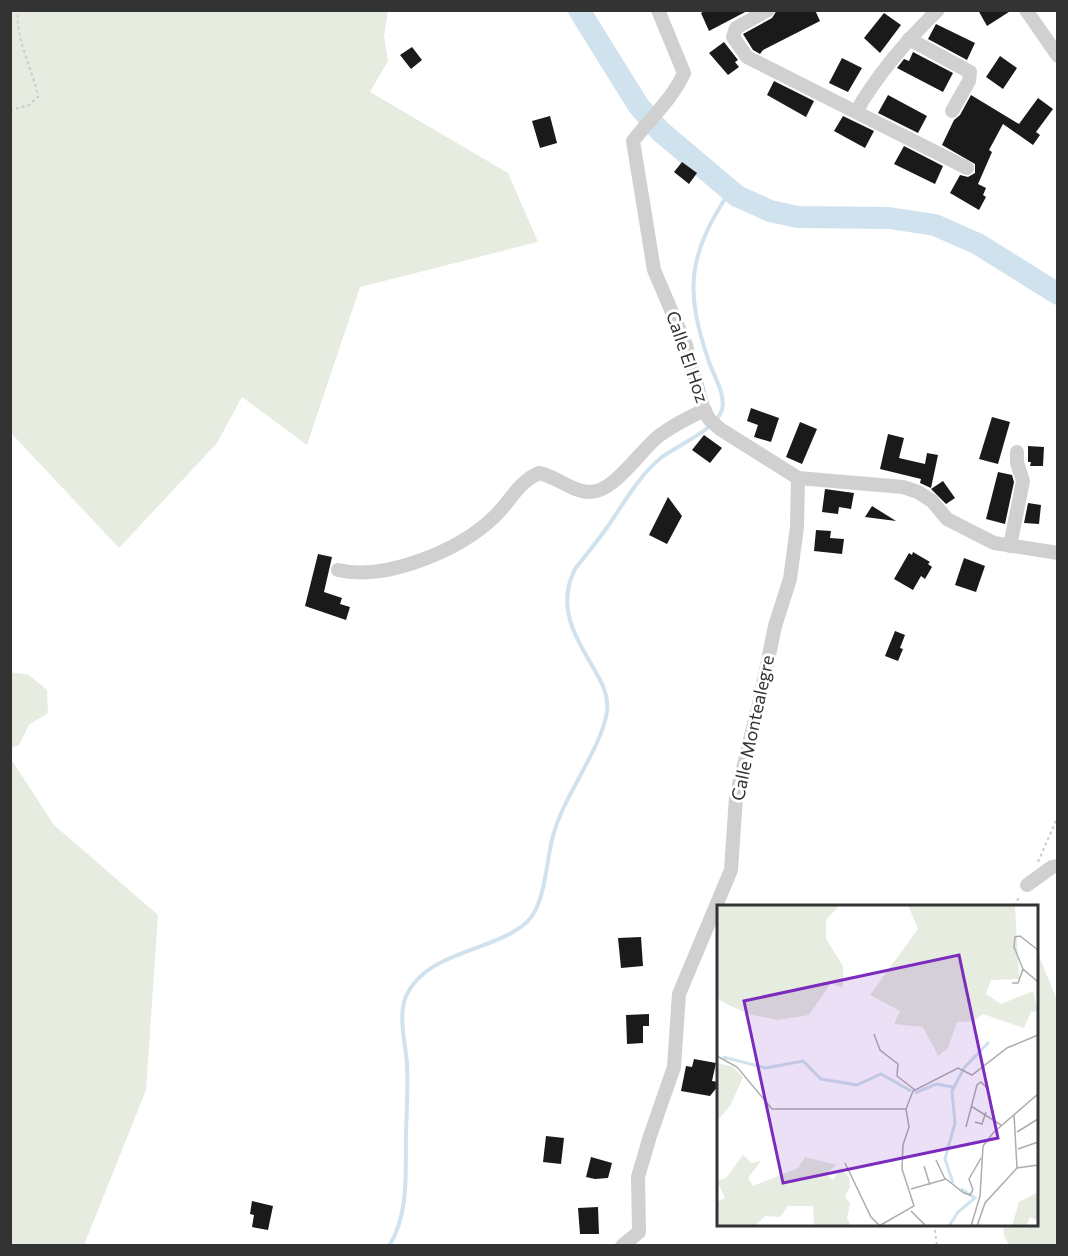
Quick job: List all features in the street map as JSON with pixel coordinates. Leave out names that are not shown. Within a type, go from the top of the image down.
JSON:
[{"type":"street","name":"Calle El Hoz","points":[[658,10],[684,73],[679,84],[633,141],[654,270],[686,345],[707,414],[720,429],[798,478],[903,487],[918,492],[932,501],[947,519],[994,543],[1058,553]]},
{"type":"street","points":[[768,10],[736,28],[733,37],[747,57],[967,168]]},
{"type":"street","points":[[856,112],[871,86],[909,39],[938,10]]},
{"type":"street","points":[[1026,10],[1058,56]]},
{"type":"street","points":[[909,39],[970,72],[969,81],[952,111]]},
{"type":"street","points":[[338,570],[363,574],[438,555],[494,518],[522,483],[539,473],[549,474],[563,484],[588,492],[602,491],[661,435],[707,414]]},
{"type":"street","points":[[1010,546],[1023,481],[1017,463],[1017,452]]},
{"type":"street","name":"Calle Montealegre","points":[[622,1245],[639,1232],[638,1177],[674,1067],[680,994],[731,870],[736,796],[759,704],[775,626],[790,579],[797,527],[798,478]]},
{"type":"street","points":[[1027,885],[1058,866]]},
{"type":"path","points":[[10,110],[29,105],[38,97],[35,80],[23,47],[17,19],[18,10]]},
{"type":"path","points":[[934,1226],[937,1245]]},
{"type":"shaded area","points":[[11,10],[388,11],[384,36],[388,61],[370,92],[508,173],[538,242],[360,287],[307,445],[242,397],[217,443],[119,548],[11,433]]},
{"type":"shaded area","points":[[10,672],[29,675],[47,690],[48,713],[29,725],[19,745],[11,748]]},
{"type":"shaded area","points":[[11,759],[54,825],[158,915],[146,1090],[84,1245],[11,1245]]},
{"type":"shaded area","points":[[1038,953],[1057,1000],[1057,1245],[1009,1245],[1004,1236],[1003,1226],[1038,1226]]},
{"type":"building","points":[[706,10],[749,10],[709,31],[701,13]]},
{"type":"building","points":[[777,10],[815,10],[820,21],[763,50],[760,54],[753,50],[743,34],[772,18]]},
{"type":"building","points":[[978,10],[1012,10],[987,26]]},
{"type":"building","points":[[884,13],[901,25],[880,53],[864,38]]},
{"type":"building","points":[[936,24],[975,43],[967,60],[928,39]]},
{"type":"building","points":[[724,42],[738,60],[735,62],[739,67],[728,75],[709,53]]},
{"type":"building","points":[[412,47],[422,60],[411,69],[400,55]]},
{"type":"building","points":[[913,52],[953,73],[943,92],[897,68],[904,59],[909,61]]},
{"type":"building","points":[[1000,56],[1017,68],[1003,89],[986,77]]},
{"type":"building","points":[[842,58],[862,68],[848,92],[829,83]]},
{"type":"building","points":[[774,81],[814,101],[806,117],[767,95]]},
{"type":"building","points":[[888,95],[927,116],[918,133],[878,113]]},
{"type":"building","points":[[971,95],[1019,124],[1038,98],[1053,109],[1036,132],[1040,135],[1033,145],[1003,124],[989,150],[992,152],[978,184],[986,188],[983,195],[986,197],[979,210],[950,193],[960,175],[968,177],[975,173],[975,164],[942,145],[954,120],[960,115]]},
{"type":"building","points":[[550,116],[557,143],[540,148],[532,121]]},
{"type":"building","points":[[843,116],[874,131],[865,148],[834,131]]},
{"type":"building","points":[[904,146],[943,166],[935,184],[894,164]]},
{"type":"building","points":[[682,162],[697,173],[689,184],[674,172]]},
{"type":"building","points":[[751,408],[779,418],[771,442],[754,437],[758,425],[747,421]]},
{"type":"building","points":[[992,417],[1010,422],[998,464],[979,459]]},
{"type":"building","points":[[800,422],[817,429],[802,464],[786,457]]},
{"type":"building","points":[[888,434],[904,438],[899,458],[925,464],[927,453],[938,455],[931,488],[920,483],[921,479],[880,469]]},
{"type":"building","points":[[704,435],[722,448],[710,463],[692,450]]},
{"type":"building","points":[[1028,446],[1044,447],[1043,466],[1030,466]]},
{"type":"building","points":[[998,472],[1012,475],[1014,482],[1005,524],[986,519]]},
{"type":"building","points":[[943,481],[955,498],[946,504],[931,489]]},
{"type":"building","points":[[825,489],[854,493],[851,509],[839,507],[838,514],[822,512]]},
{"type":"building","points":[[668,497],[682,516],[667,544],[649,535]]},
{"type":"building","points":[[1028,503],[1041,505],[1039,524],[1024,523]]},
{"type":"building","points":[[872,506],[896,521],[865,517]]},
{"type":"building","points":[[816,530],[831,531],[830,538],[844,539],[842,554],[814,551]]},
{"type":"building","points":[[913,552],[930,562],[928,564],[932,567],[925,579],[921,576],[913,590],[894,579],[909,553],[912,555]]},
{"type":"building","points":[[318,554],[332,557],[324,592],[342,598],[340,604],[350,607],[346,620],[305,606]]},
{"type":"building","points":[[964,558],[985,566],[976,592],[955,585]]},
{"type":"building","points":[[895,631],[905,635],[898,661],[885,656]]},
{"type":"building","points":[[641,937],[643,966],[621,968],[618,938]]},
{"type":"building","points":[[649,1014],[649,1026],[643,1026],[643,1043],[627,1044],[626,1015]]},
{"type":"building","points":[[694,1059],[716,1063],[712,1081],[717,1082],[717,1087],[710,1096],[681,1091],[686,1066],[692,1067]]},
{"type":"building","points":[[546,1136],[564,1138],[561,1164],[543,1162]]},
{"type":"building","points":[[591,1157],[612,1163],[608,1178],[586,1177]]},
{"type":"building","points":[[252,1201],[273,1206],[268,1230],[252,1227],[254,1215],[250,1214]]},
{"type":"building","points":[[598,1207],[599,1234],[580,1234],[578,1208]]},
{"type":"waterway","points":[[579,10],[638,105],[660,131],[737,196],[770,211],[798,217],[889,218],[935,225],[978,244],[1058,294]]},
{"type":"waterway","points":[[389,1246],[396,1233],[405,1190],[407,1063],[402,1012],[406,996],[416,981],[444,961],[513,932],[527,922],[538,904],[558,820],[590,758],[607,712],[607,700],[600,679],[580,645],[570,621],[567,596],[570,583],[575,569],[631,491],[653,465],[712,424],[722,410],[721,392],[709,362],[696,313],[694,273],[705,234],[730,191]]}]
